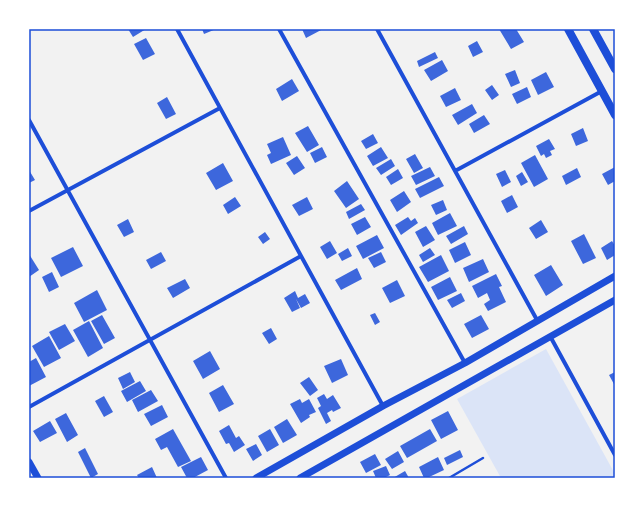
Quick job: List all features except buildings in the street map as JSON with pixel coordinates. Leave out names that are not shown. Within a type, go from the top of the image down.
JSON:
[{"type":"main road","points":[[568,29],[615,115]]},
{"type":"main road","points":[[593,29],[615,69]]},
{"type":"main road","points":[[256,478],[383,406],[465,363],[615,276]]},
{"type":"main road","points":[[300,478],[615,300]]},
{"type":"main road","points":[[29,462],[38,478]]},
{"type":"street","points":[[176,29],[383,406]]},
{"type":"street","points":[[279,29],[465,363]]},
{"type":"street","points":[[377,29],[537,320]]},
{"type":"street","points":[[456,171],[602,91]]},
{"type":"street","points":[[29,212],[220,108]]},
{"type":"street","points":[[29,120],[226,478]]},
{"type":"street","points":[[29,407],[301,256]]},
{"type":"street","points":[[550,336],[615,455]]},
{"type":"path","points":[[449,478],[483,458]]},
{"type":"shaded area","points":[[546,349],[615,474],[615,478],[501,478],[457,399]]}]
